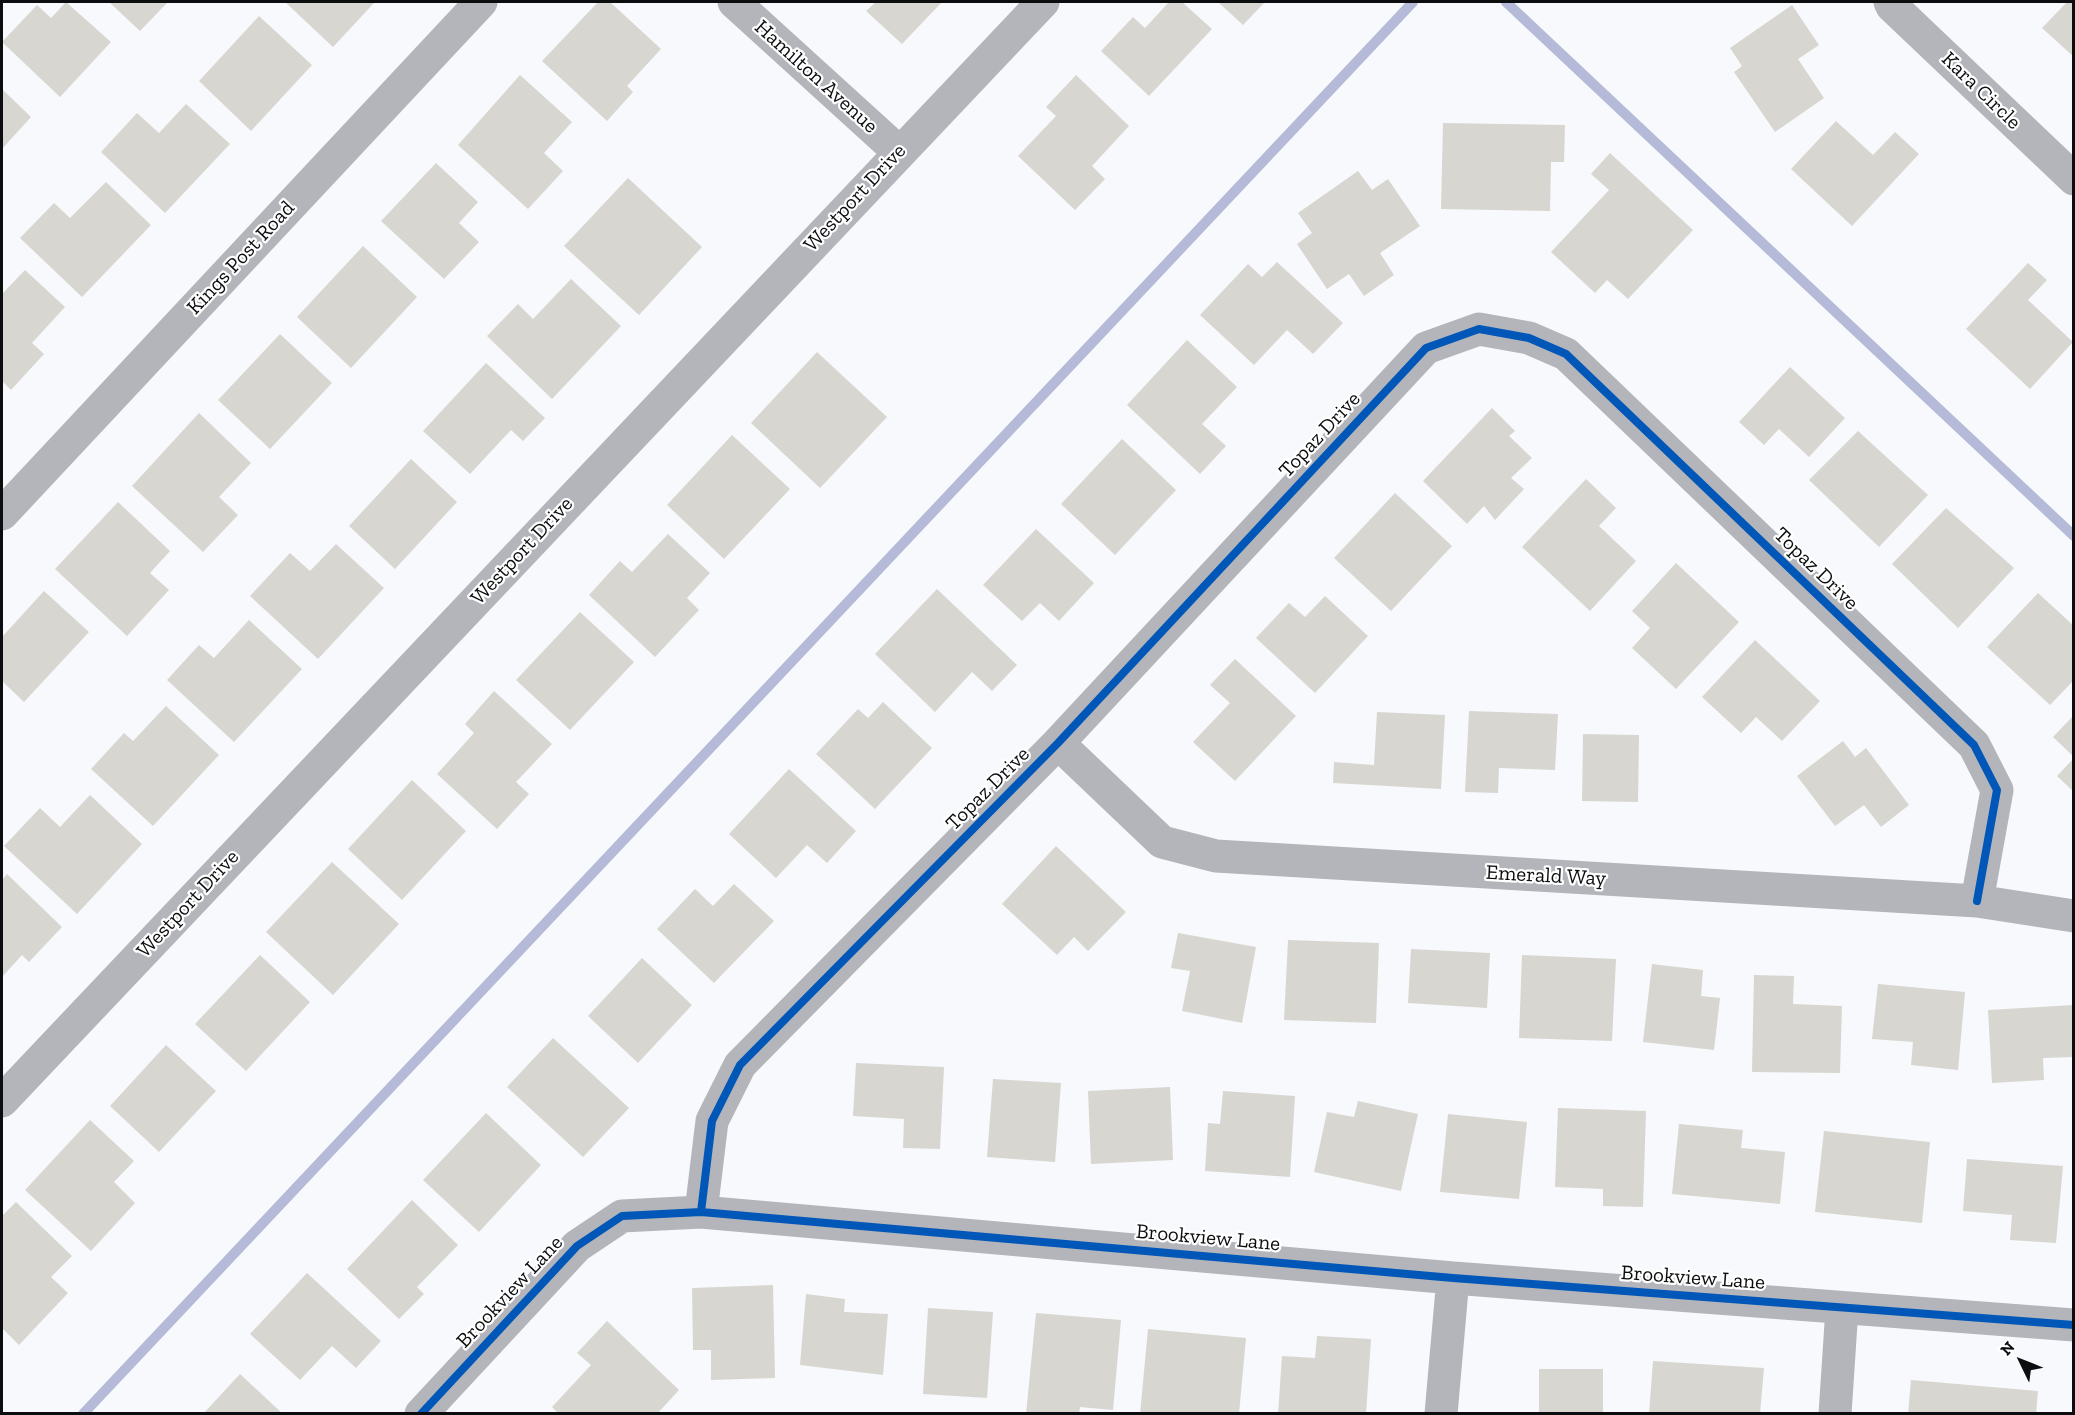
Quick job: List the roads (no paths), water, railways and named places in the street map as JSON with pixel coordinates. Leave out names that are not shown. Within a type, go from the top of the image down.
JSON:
[{"type":"street","name":"Kings Post Road","points":[[2,514],[481,2]]},
{"type":"street","name":"Hamilton Avenue","points":[[734,2],[898,152]]},
{"type":"street","name":"Westport Drive","points":[[2,1101],[898,152],[1043,2]]},
{"type":"street","name":"Kara Circle","points":[[1890,2],[2073,179]]},
{"type":"street","name":"Topaz Drive","points":[[701,1212],[712,1121],[740,1065],[1058,743],[1426,348],[1479,329],[1529,338],[1566,354],[1974,745],[1996,790],[1977,901]]},
{"type":"street","name":"Emerald Way","points":[[1058,743],[1162,842],[1216,856],[1977,901],[2073,916]]},
{"type":"street","name":"Brookview Lane","points":[[421,1413],[577,1246],[622,1216],[701,1212],[1453,1278],[2073,1325]]},
{"type":"street","points":[[1441,1413],[1453,1278]]},
{"type":"street","points":[[1835,1413],[1842,1308]]},
{"type":"waterway","points":[[83,1414],[1413,2]]},
{"type":"waterway","points":[[1506,2],[2074,536]]}]
